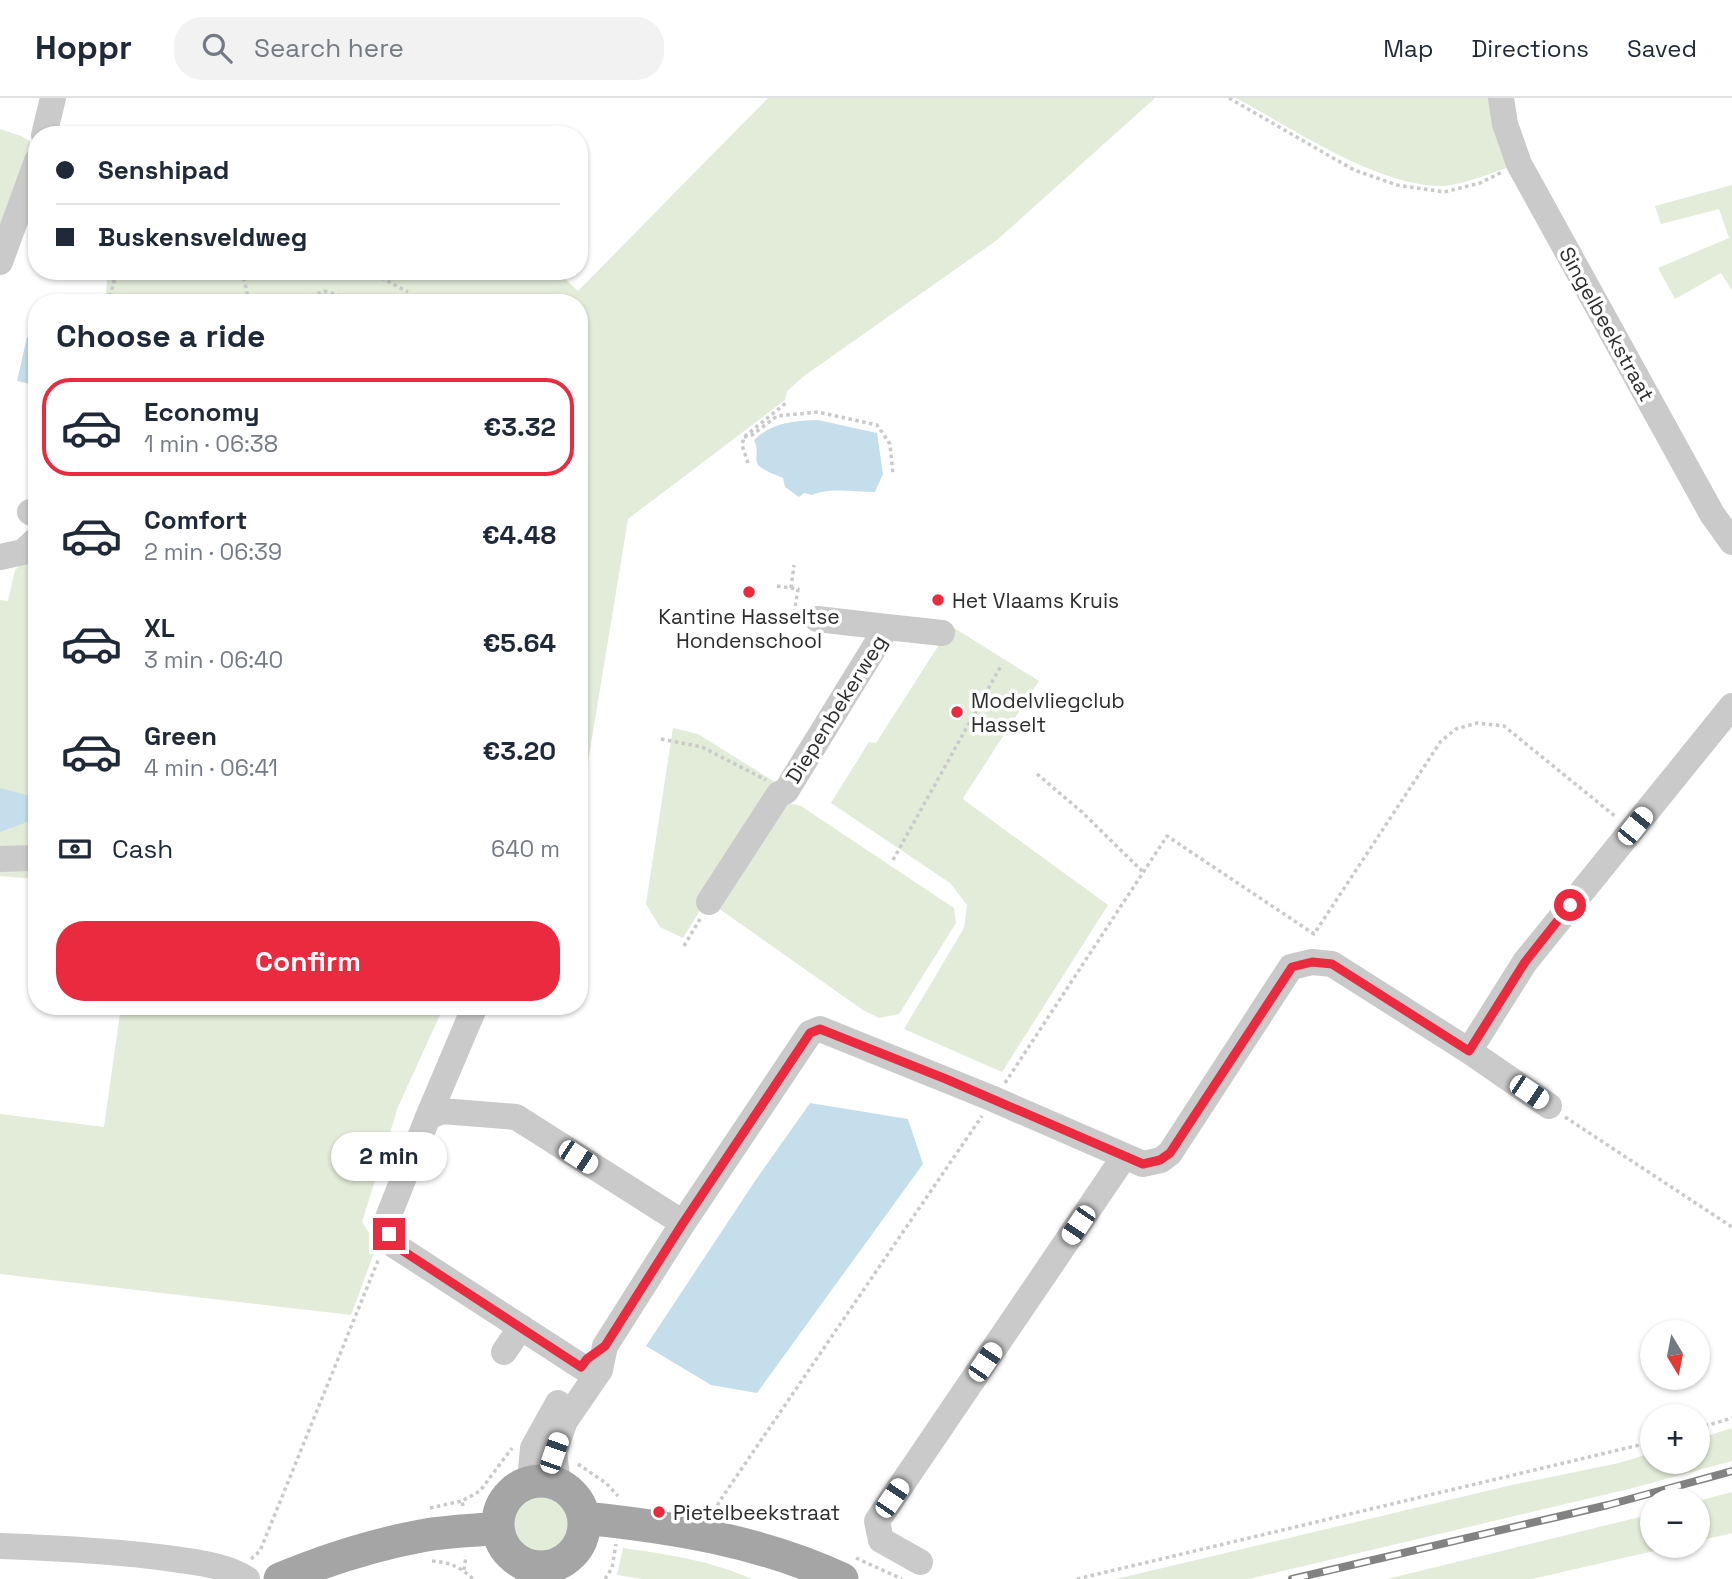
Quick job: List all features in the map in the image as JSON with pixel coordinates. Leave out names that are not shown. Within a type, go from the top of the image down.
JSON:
[{"type":"main road","points":[[544,1482],[572,1493],[578,1501],[583,1527],[570,1556],[540,1572],[514,1558],[502,1543],[498,1515],[512,1490],[544,1482]]},
{"type":"main road","points":[[583,1527],[616,1537],[684,1548],[749,1567],[779,1579]]},
{"type":"main road","points":[[583,1527],[665,1527],[733,1541],[842,1579]]},
{"type":"main road","points":[[280,1579],[324,1561],[385,1543],[423,1535],[498,1528]]},
{"type":"street","points":[[46,126],[53,98]]},
{"type":"street","name":"Singelbeekstraat","points":[[1501,98],[1505,124],[1519,164],[1712,514],[1732,542]]},
{"type":"street","points":[[0,261],[28,185]]},
{"type":"street","points":[[0,557],[23,552],[28,547]]},
{"type":"street","name":"Diepenbekerweg","points":[[805,620],[943,633]]},
{"type":"street","name":"Diepenbekerweg","points":[[709,902],[783,792],[887,627]]},
{"type":"street","points":[[1469,1051],[1525,962],[1732,706]]},
{"type":"street","points":[[0,859],[28,858]]},
{"type":"street","points":[[471,1015],[385,1226],[394,1245],[589,1372],[600,1370],[605,1346],[683,1223],[810,1033],[820,1029],[991,1098],[1143,1164],[1160,1160],[1170,1153],[1292,967],[1312,962],[1332,964],[1469,1051],[1549,1106]]},
{"type":"street","points":[[428,1117],[442,1111],[516,1117],[683,1223]]},
{"type":"street","points":[[920,1562],[881,1540],[877,1521],[1124,1157]]},
{"type":"street","points":[[504,1352],[521,1327]]},
{"type":"street","points":[[544,1482],[565,1421],[589,1372]]},
{"type":"street","points":[[0,1546],[85,1549],[152,1556],[210,1564],[242,1575]]},
{"type":"path","points":[[1229,98],[1354,170],[1396,185],[1444,192],[1480,183],[1519,164]]},
{"type":"path","points":[[386,280],[408,292]]},
{"type":"path","points":[[317,294],[324,291],[334,294]]},
{"type":"path","points":[[748,463],[742,444],[744,437],[787,402]]},
{"type":"path","points":[[744,437],[777,416],[818,412],[877,425],[890,444],[893,475]]},
{"type":"path","points":[[791,588],[794,565]]},
{"type":"path","points":[[710,625],[720,615],[731,614],[805,620],[798,589],[777,586]]},
{"type":"path","points":[[893,860],[1002,664]]},
{"type":"path","points":[[1306,942],[1314,934],[1441,741],[1456,729],[1477,723],[1504,726],[1633,828]]},
{"type":"path","points":[[661,739],[702,747],[783,792]]},
{"type":"path","points":[[1037,774],[1082,812],[1143,872]]},
{"type":"path","points":[[715,1512],[719,1502],[976,1128],[998,1081],[1006,1084],[1167,836],[1314,934]]},
{"type":"path","points":[[684,946],[709,902]]},
{"type":"path","points":[[1549,1106],[1732,1227]]},
{"type":"path","points":[[242,1575],[260,1551],[389,1234]]},
{"type":"path","points":[[1710,1425],[1732,1418]]},
{"type":"path","points":[[1077,1579],[1640,1445]]},
{"type":"path","points":[[464,1570],[466,1559]]},
{"type":"path","points":[[430,1561],[450,1563],[464,1570],[473,1579]]},
{"type":"green space","points":[[768,98],[1155,98],[997,240],[804,376],[787,391],[785,400],[628,519],[588,762],[588,294],[106,294],[107,280],[566,280],[578,291]]},
{"type":"green space","points":[[1236,98],[1493,98],[1513,166],[1446,186],[1411,182],[1359,165]]},
{"type":"green space","points":[[0,129],[28,140],[28,167],[0,245]]},
{"type":"green space","points":[[1732,185],[1732,290],[1721,273],[1675,299],[1658,268],[1729,238],[1719,209],[1661,224],[1655,206]]},
{"type":"green space","points":[[28,558],[28,878],[0,876],[0,600],[8,601],[15,570]]},
{"type":"green space","points":[[951,626],[1039,681],[964,800],[1108,905],[1002,1072],[904,1029],[964,928],[967,905],[950,883],[831,803],[869,742],[876,743]]},
{"type":"green space","points":[[673,728],[698,734],[778,784],[683,938],[660,927],[646,904]]},
{"type":"green space","points":[[786,802],[801,806],[954,908],[956,923],[899,1014],[879,1018],[863,1010],[718,908]]},
{"type":"green space","points":[[120,1015],[440,1015],[398,1107],[362,1222],[377,1245],[351,1315],[0,1274],[0,1114],[104,1127]]},
{"type":"green space","points":[[1732,1428],[1732,1461],[1710,1467],[1710,1435]]},
{"type":"green space","points":[[1640,1457],[1640,1474],[1684,1474],[1249,1579],[1116,1579],[1512,1485]]},
{"type":"green space","points":[[1732,1492],[1732,1533],[1710,1538],[1710,1498]]},
{"type":"green space","points":[[540,1496],[551,1498],[560,1504],[566,1513],[566,1535],[560,1544],[551,1550],[540,1552],[529,1550],[520,1544],[514,1535],[512,1524],[514,1513],[520,1504],[529,1498]]},
{"type":"green space","points":[[1640,1517],[1640,1554],[1532,1579],[1387,1579]]},
{"type":"green space","points":[[623,1548],[705,1563],[752,1579],[643,1579],[617,1575]]},
{"type":"water","points":[[27,337],[28,337],[28,384],[17,381]]},
{"type":"water","points":[[818,420],[877,433],[883,474],[875,492],[834,491],[812,495],[804,493],[799,497],[785,487],[783,478],[759,466],[754,440],[761,434],[784,424]]},
{"type":"water","points":[[0,788],[28,796],[28,822],[0,832]]},
{"type":"water","points":[[810,1103],[908,1119],[923,1164],[757,1393],[711,1385],[646,1346]]},
{"type":"railway","points":[[1292,1579],[1608,1505],[1732,1471]]},
{"type":"place","name":"Kantine Hasseltse Hondenschool","points":[[749,592]]},
{"type":"place","name":"Het Vlaams Kruis","points":[[938,600]]},
{"type":"place","name":"Modelvliegclub Hasselt","points":[[957,712]]},
{"type":"place","name":"Pietelbeekstraat","points":[[659,1512]]},
{"type":"route","points":[[389,1234],[394,1245],[581,1367],[605,1346],[683,1223],[810,1033],[820,1029],[878,1051],[1143,1164],[1160,1160],[1170,1153],[1292,967],[1312,962],[1332,964],[1469,1051],[1525,962],[1570,905]]}]
